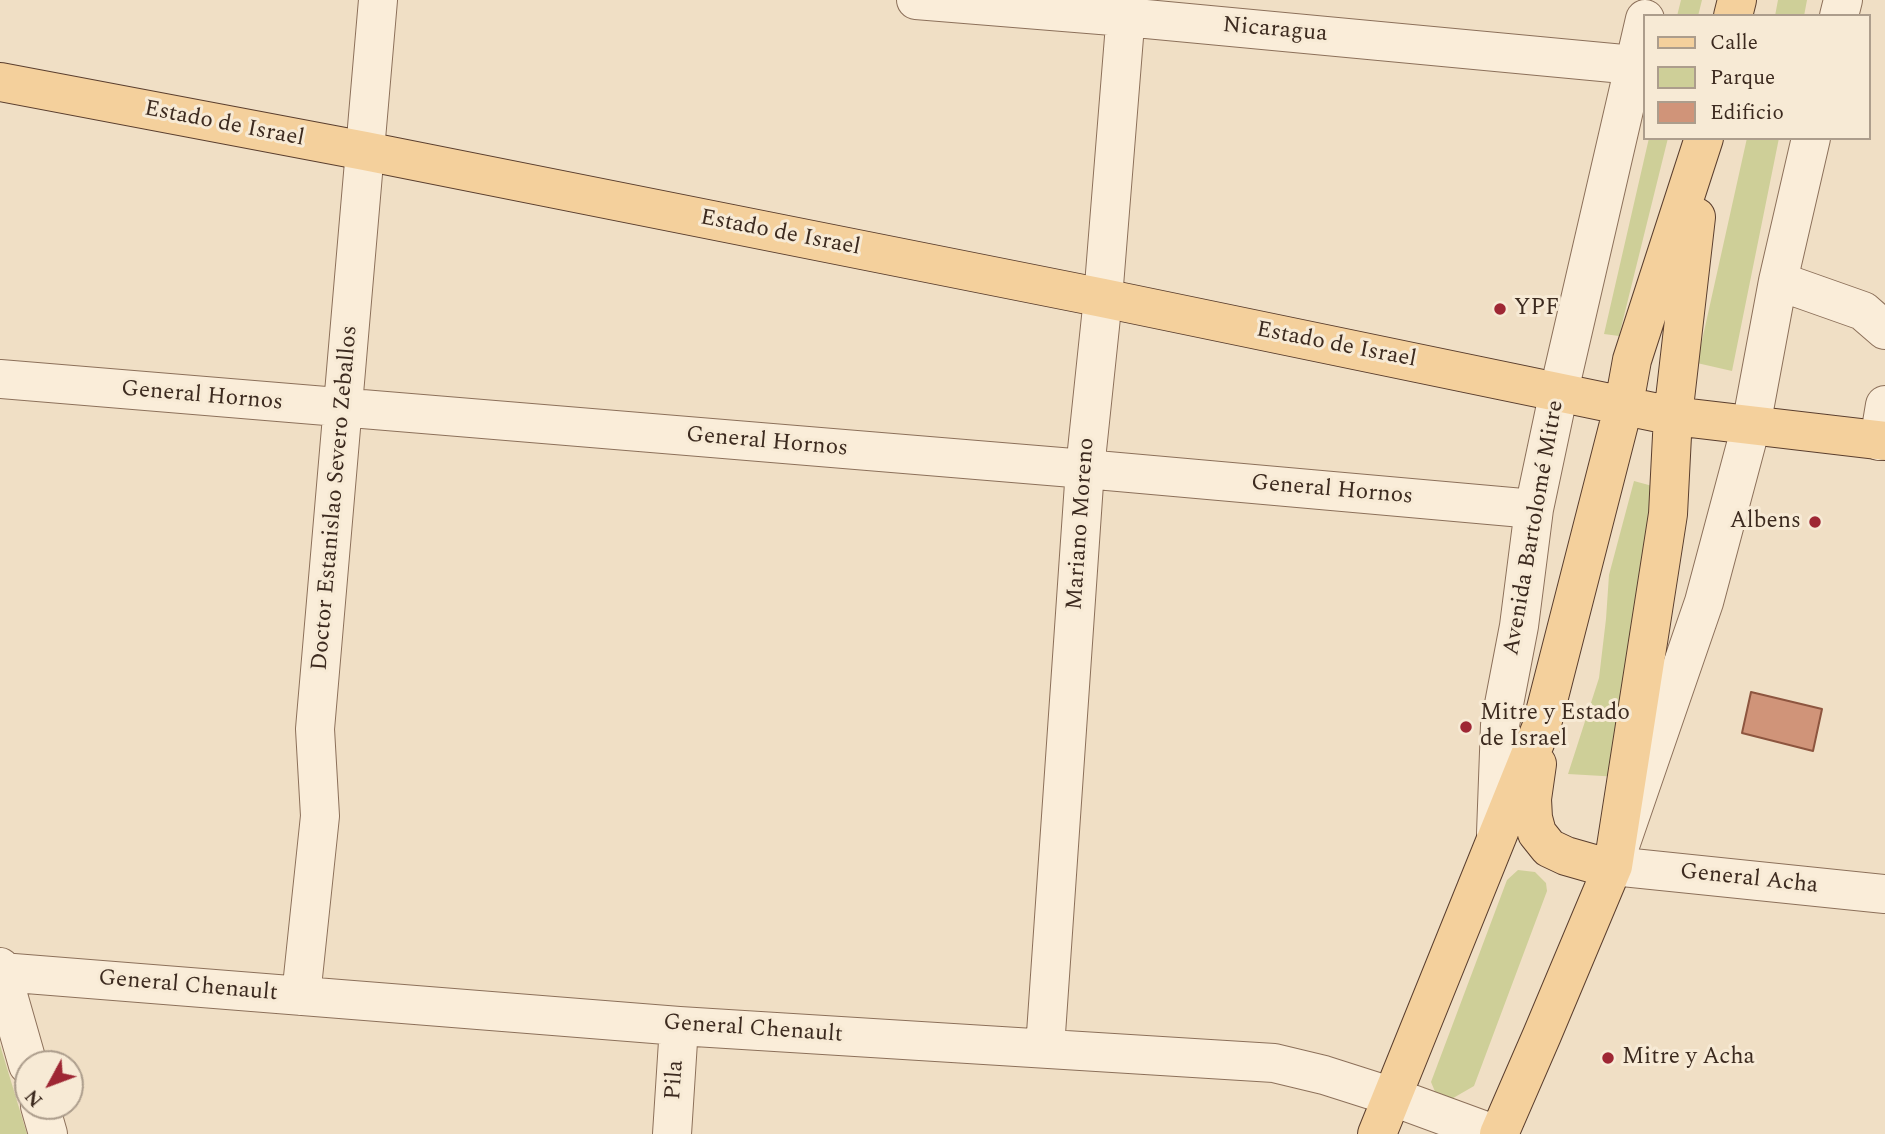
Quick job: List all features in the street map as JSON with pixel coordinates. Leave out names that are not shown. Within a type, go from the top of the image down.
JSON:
[{"type":"main road","name":"Estado de Israel","points":[[0,82],[365,151],[1104,298],[1672,415],[1751,426],[1883,429]]},
{"type":"main road","name":"Avenida Bartolomé Mitre","points":[[1377,1134],[1541,728],[1624,404],[1632,360],[1704,140]]},
{"type":"main road","name":"Avenida Bartolomé Mitre","points":[[1497,1134],[1613,866],[1668,514],[1672,415],[1705,140]]},
{"type":"main road","points":[[1541,728],[1532,799],[1537,833],[1549,848],[1566,856],[1613,866]]},
{"type":"street","name":"Doctor Estanislao Severo Zeballos","points":[[301,996],[320,816],[315,729],[378,0]]},
{"type":"street","name":"Nicaragua","points":[[916,0],[1126,9],[1634,65]]},
{"type":"street","name":"Mariano Moreno","points":[[1045,1048],[1085,469],[1104,298],[1126,9]]},
{"type":"street","name":"Avenida Bartolomé Mitre","points":[[1496,835],[1500,724],[1519,626],[1534,509],[1644,26]]},
{"type":"street","name":"Avenida Bartolomé Mitre","points":[[1613,866],[1704,602],[1751,426],[1777,281],[1811,140]]},
{"type":"street","points":[[1777,281],[1863,311],[1885,330]]},
{"type":"street","name":"General Hornos","points":[[0,379],[1534,509]]},
{"type":"street","name":"General Acha","points":[[1613,866],[1885,894]]},
{"type":"street","points":[[1,970],[24,1050]]},
{"type":"street","name":"General Chenault","points":[[1,970],[679,1026],[1274,1063],[1324,1075],[1497,1134]]},
{"type":"street","name":"Pila","points":[[672,1134],[679,1026]]},
{"type":"green space","points":[[1681,0],[1702,0],[1698,14],[1678,14]]},
{"type":"green space","points":[[1778,0],[1807,0],[1804,14],[1775,14]]},
{"type":"green space","points":[[1649,140],[1668,140],[1619,336],[1604,334]]},
{"type":"green space","points":[[1747,140],[1779,140],[1732,371],[1697,363]]},
{"type":"green space","points":[[1634,481],[1656,487],[1620,777],[1568,774],[1599,678],[1609,575]]},
{"type":"green space","points":[[1518,870],[1535,872],[1546,883],[1547,891],[1474,1086],[1448,1101],[1436,1094],[1431,1082],[1507,880]]},
{"type":"green space","points":[[0,1045],[14,1091],[14,1120],[23,1120],[27,1134],[0,1134]]},
{"type":"building","points":[[1751,692],[1822,709],[1813,751],[1742,733]]},
{"type":"place","name":"YPF","points":[[1500,309]]},
{"type":"place","name":"Albens","points":[[1815,522]]},
{"type":"place","name":"Mitre y Estado de Israel","points":[[1466,727]]},
{"type":"place","name":"Mitre y Acha","points":[[1608,1058]]}]
